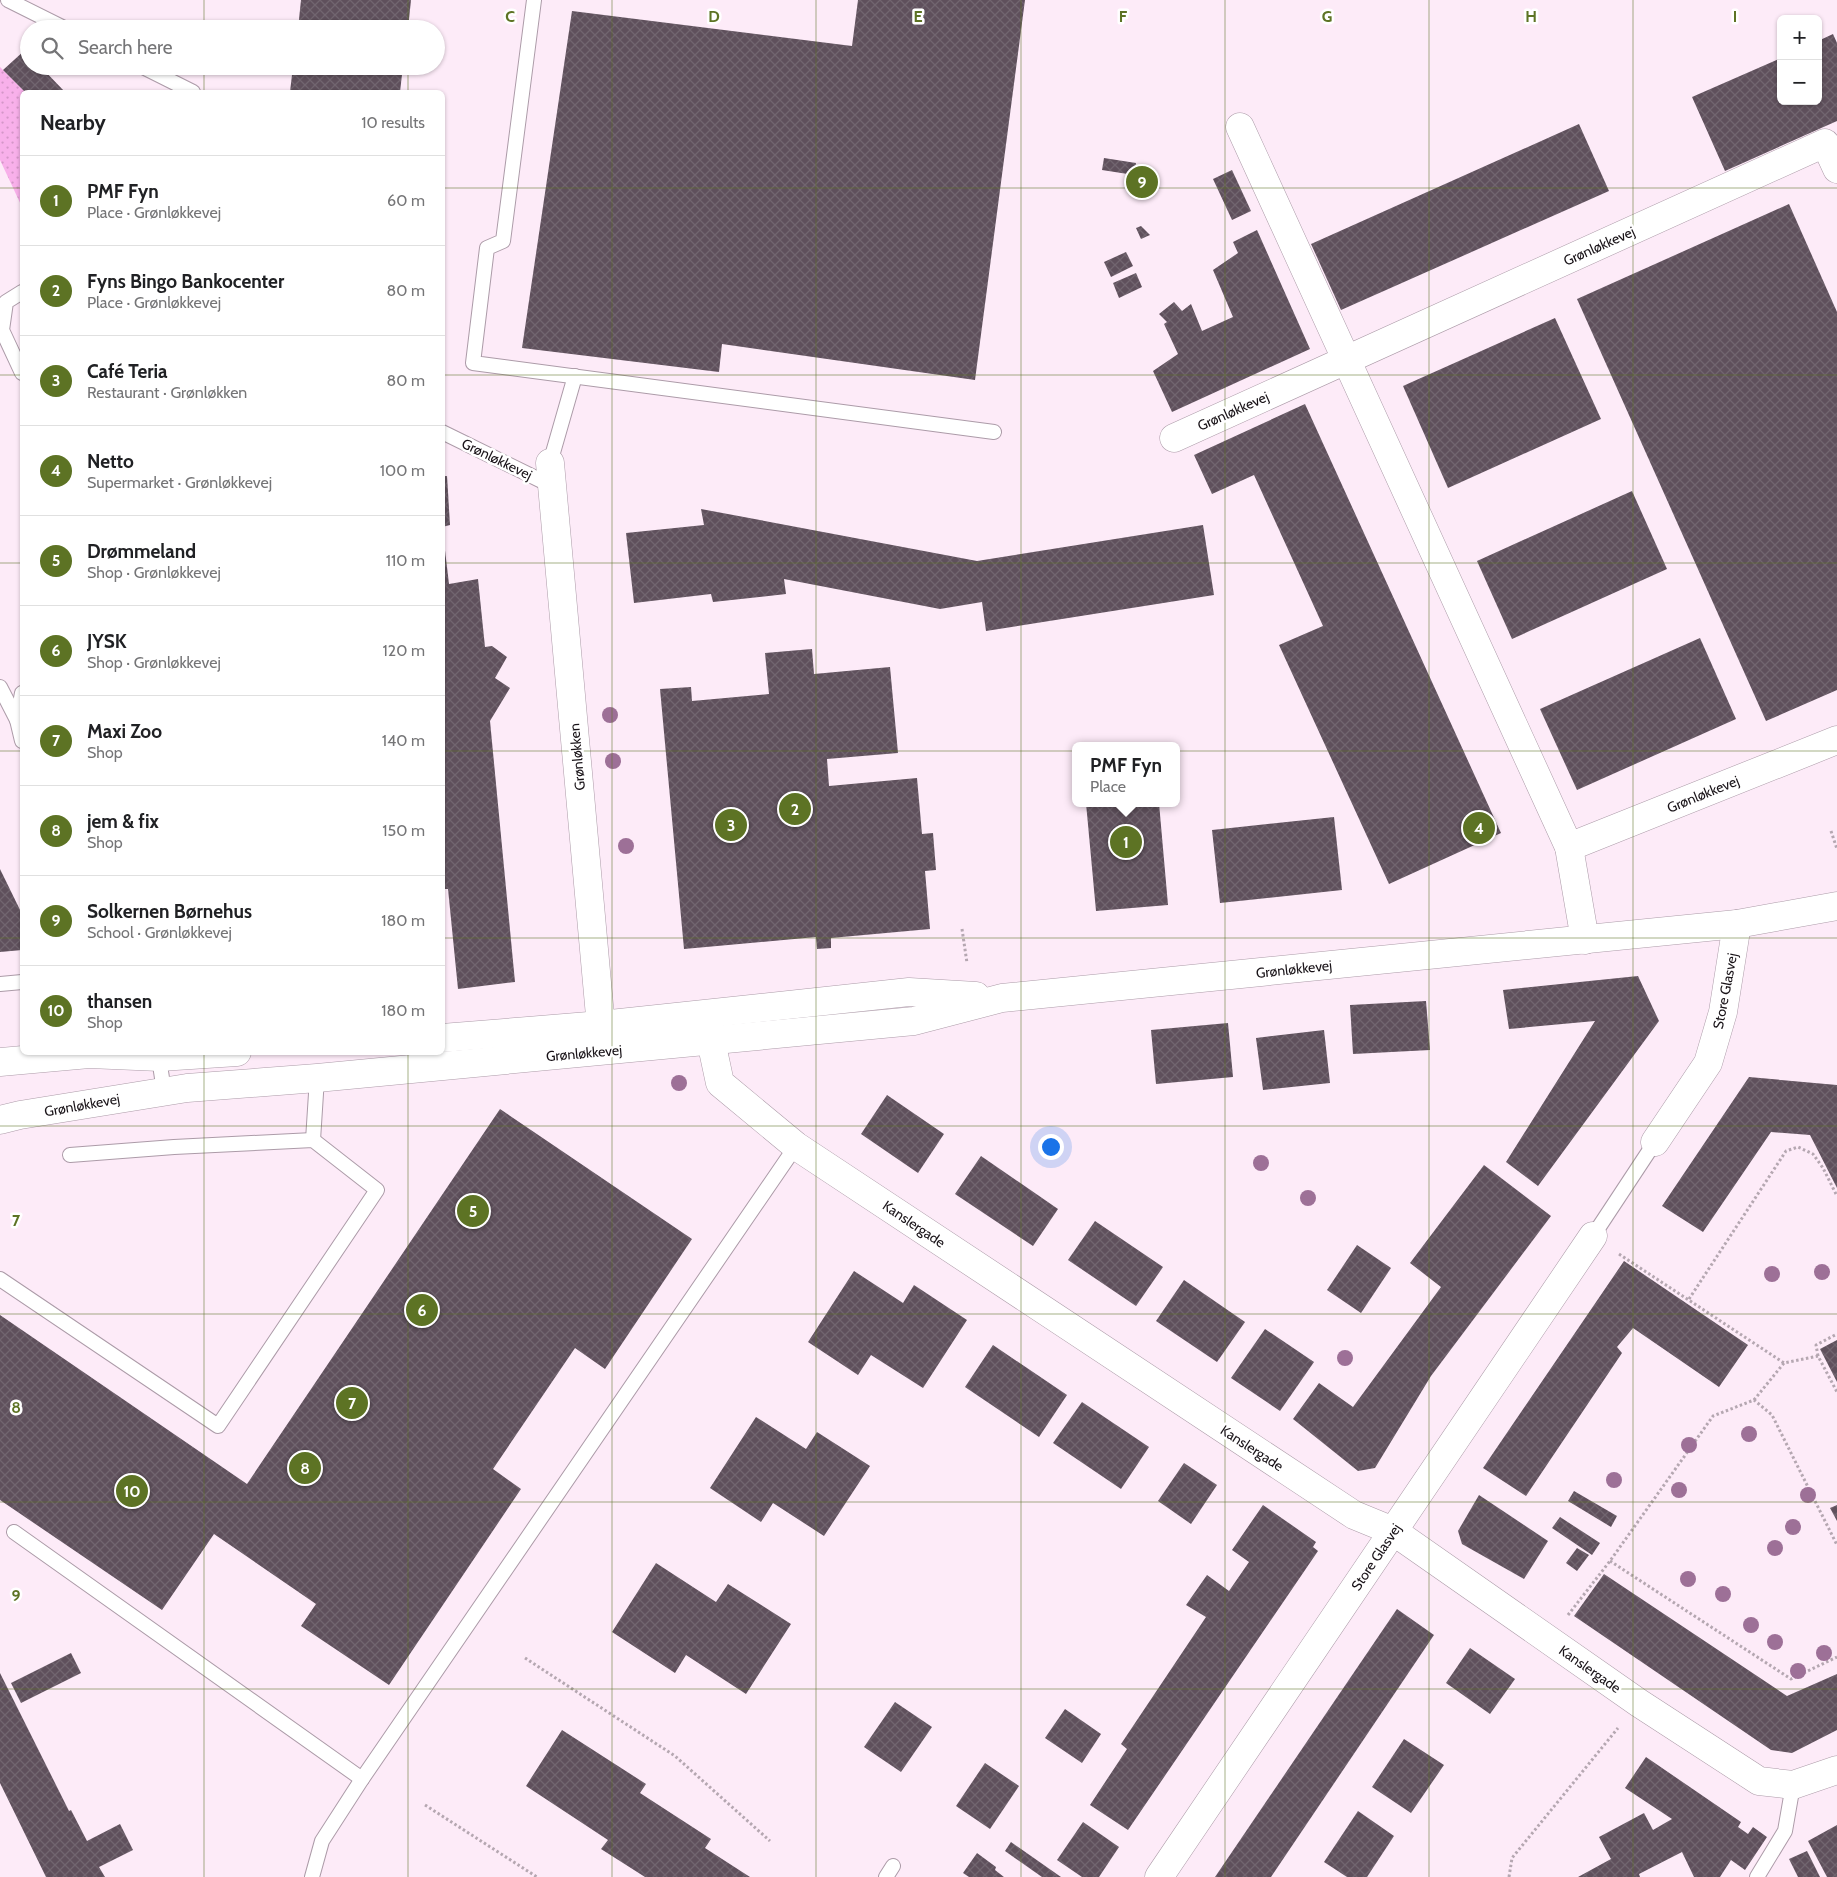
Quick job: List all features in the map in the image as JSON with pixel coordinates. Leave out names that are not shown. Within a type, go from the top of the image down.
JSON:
[{"type":"street","points":[[1240,127],[1569,847],[1585,940]]},
{"type":"street","name":"Grønløkkevej","points":[[1174,438],[1825,143],[1837,169]]},
{"type":"street","name":"Grønløkken","points":[[551,474],[602,1038]]},
{"type":"street","name":"Grønløkkevej","points":[[1569,847],[1837,740]]},
{"type":"street","points":[[1737,924],[1837,906]]},
{"type":"street","name":"Grønløkkevej","points":[[445,1038],[602,1038],[711,1041],[914,1021],[1002,998],[1737,924]]},
{"type":"street","name":"Store Glasvej","points":[[1655,1142],[1708,1063],[1723,1012],[1737,924]]},
{"type":"street","name":"Grønløkkevej","points":[[0,1120],[164,1091],[317,1078],[909,992],[1002,998]]},
{"type":"street","name":"Kanslergade","points":[[711,1041],[720,1083],[796,1146],[1354,1515],[1393,1531],[1639,1703],[1759,1781],[1793,1785],[1837,1770]]},
{"type":"street","points":[[0,1062],[78,1055]]},
{"type":"street","points":[[0,1080],[86,1055]]},
{"type":"street","name":"Store Glasvej","points":[[1159,1877],[1593,1236]]},
{"type":"lane","points":[[8,0],[48,20]]},
{"type":"lane","points":[[534,0],[503,241],[486,248],[473,363],[994,432]]},
{"type":"lane","points":[[159,75],[189,90]]},
{"type":"lane","points":[[20,293],[6,302],[1,328],[20,368]]},
{"type":"lane","points":[[551,474],[575,376]]},
{"type":"lane","name":"Grønløkkevej","points":[[445,433],[551,474]]},
{"type":"lane","points":[[0,688],[17,720],[20,733]]},
{"type":"lane","points":[[17,720],[20,704]]},
{"type":"lane","points":[[0,984],[20,982]]},
{"type":"lane","points":[[159,1055],[164,1091]]},
{"type":"lane","points":[[313,1140],[317,1078]]},
{"type":"lane","points":[[0,1279],[218,1426],[377,1190],[313,1140],[174,1147],[70,1155]]},
{"type":"lane","points":[[1593,1236],[1655,1142]]},
{"type":"lane","points":[[312,1877],[322,1841],[362,1779],[796,1146]]},
{"type":"lane","points":[[14,1532],[362,1779]]},
{"type":"lane","points":[[1757,1877],[1785,1831],[1793,1785]]},
{"type":"path","points":[[1831,831],[1837,849]]},
{"type":"path","points":[[1688,1299],[1786,1151],[1798,1148],[1813,1154],[1823,1168],[1837,1196]]},
{"type":"path","points":[[1593,1236],[1784,1363]]},
{"type":"path","points":[[1837,1334],[1816,1345],[1818,1356],[1837,1392]]},
{"type":"path","points":[[1575,1622],[1567,1616],[1610,1561],[1714,1416],[1754,1400],[1784,1363],[1818,1356]]},
{"type":"path","points":[[1754,1400],[1772,1415],[1837,1545]]},
{"type":"path","points":[[1610,1561],[1791,1679],[1837,1658]]},
{"type":"path","points":[[525,1658],[675,1756],[770,1841]]},
{"type":"path","points":[[1509,1877],[1512,1858],[1639,1703]]},
{"type":"path","points":[[425,1805],[537,1877]]},
{"type":"shaded area","points":[[0,67],[23,90],[20,90],[20,203],[0,160]]},
{"type":"building","points":[[301,0],[411,0],[409,20],[299,20]]},
{"type":"building","points":[[858,0],[1025,0],[975,380],[722,344],[719,372],[522,348],[572,11],[852,46]]},
{"type":"building","points":[[1833,34],[1837,43],[1837,121],[1725,171],[1692,97],[1777,60],[1777,105],[1822,105],[1822,39]]},
{"type":"building","points":[[20,55],[20,75],[49,75],[63,90],[23,90],[3,70]]},
{"type":"building","points":[[292,75],[402,75],[400,90],[290,90]]},
{"type":"building","points":[[1579,124],[1609,191],[1341,310],[1311,244]]},
{"type":"building","points":[[1104,158],[1136,163],[1134,175],[1102,170]]},
{"type":"building","points":[[1232,170],[1251,211],[1232,220],[1213,179]]},
{"type":"building","points":[[1789,204],[1837,312],[1837,690],[1766,721],[1577,299]]},
{"type":"building","points":[[1141,226],[1150,235],[1141,239],[1136,228]]},
{"type":"building","points":[[1257,230],[1310,349],[1172,412],[1153,371],[1178,354],[1164,324],[1167,322],[1159,314],[1174,302],[1182,311],[1191,304],[1202,331],[1233,317],[1213,270],[1238,253],[1233,242]]},
{"type":"building","points":[[1126,252],[1133,266],[1111,277],[1104,262]]},
{"type":"building","points":[[1136,273],[1142,287],[1119,298],[1113,283]]},
{"type":"building","points":[[1555,318],[1601,419],[1448,488],[1403,386]]},
{"type":"building","points":[[1305,404],[1501,833],[1389,884],[1279,645],[1323,626],[1254,475],[1212,494],[1194,455]]},
{"type":"building","points":[[445,476],[447,476],[450,525],[445,526]]},
{"type":"building","points":[[1632,491],[1667,569],[1512,639],[1477,561]]},
{"type":"building","points":[[701,509],[977,561],[1203,525],[1214,595],[986,631],[982,602],[940,609],[784,579],[786,594],[713,602],[711,594],[634,603],[626,533],[704,525]]},
{"type":"building","points":[[445,550],[449,584],[478,579],[485,647],[492,646],[507,657],[495,678],[510,688],[490,721],[515,982],[458,989],[448,889],[445,889]]},
{"type":"building","points":[[1700,638],[1736,719],[1577,790],[1540,709]]},
{"type":"building","points":[[812,649],[814,674],[890,667],[898,753],[827,759],[829,786],[917,778],[922,834],[933,833],[936,870],[925,871],[930,929],[831,938],[831,948],[817,949],[816,937],[684,949],[660,689],[691,687],[692,701],[769,694],[765,653]]},
{"type":"building","points":[[1086,807],[1159,807],[1168,905],[1096,911]]},
{"type":"building","points":[[1334,817],[1342,890],[1220,903],[1212,830]]},
{"type":"building","points":[[0,869],[20,910],[20,950],[0,952]]},
{"type":"building","points":[[1638,976],[1659,1021],[1538,1186],[1506,1162],[1595,1021],[1509,1029],[1503,990]]},
{"type":"building","points":[[1426,1001],[1430,1050],[1353,1054],[1350,1005]]},
{"type":"building","points":[[1228,1023],[1233,1077],[1156,1084],[1151,1030]]},
{"type":"building","points":[[1324,1030],[1330,1083],[1263,1090],[1256,1038]]},
{"type":"building","points":[[1749,1077],[1837,1085],[1837,1188],[1810,1135],[1771,1132],[1703,1232],[1662,1206]]},
{"type":"building","points":[[887,1095],[944,1134],[918,1173],[861,1134]]},
{"type":"building","points":[[500,1109],[692,1239],[605,1369],[575,1348],[493,1469],[521,1489],[389,1685],[301,1626],[316,1604],[214,1534],[162,1610],[0,1500],[0,1315],[247,1484]]},
{"type":"building","points":[[981,1156],[1058,1209],[1033,1246],[955,1194]]},
{"type":"building","points":[[1484,1165],[1551,1216],[1431,1376],[1375,1468],[1358,1471],[1293,1419],[1319,1383],[1353,1407],[1441,1287],[1410,1263]]},
{"type":"building","points":[[1095,1221],[1163,1267],[1136,1306],[1068,1260]]},
{"type":"building","points":[[1357,1245],[1391,1268],[1361,1313],[1327,1290]]},
{"type":"building","points":[[1624,1261],[1748,1345],[1719,1387],[1633,1328],[1617,1347],[1622,1353],[1526,1496],[1483,1468]]},
{"type":"building","points":[[854,1271],[903,1303],[914,1285],[967,1320],[923,1388],[871,1355],[858,1375],[808,1342]]},
{"type":"building","points":[[1184,1280],[1245,1322],[1217,1362],[1156,1321]]},
{"type":"building","points":[[1265,1329],[1314,1362],[1280,1411],[1231,1378]]},
{"type":"building","points":[[1837,1340],[1837,1382],[1820,1349]]},
{"type":"building","points":[[993,1345],[1067,1395],[1039,1437],[965,1387]]},
{"type":"building","points":[[1082,1402],[1149,1447],[1121,1489],[1053,1443]]},
{"type":"building","points":[[756,1417],[806,1449],[817,1432],[870,1466],[824,1536],[773,1503],[761,1522],[710,1488]]},
{"type":"building","points":[[1184,1463],[1217,1485],[1191,1524],[1158,1501]]},
{"type":"building","points":[[1574,1491],[1617,1516],[1611,1527],[1568,1501]]},
{"type":"building","points":[[1479,1495],[1548,1541],[1524,1579],[1462,1544],[1458,1531]]},
{"type":"building","points":[[1263,1505],[1316,1542],[1313,1547],[1318,1551],[1128,1830],[1090,1805],[1127,1749],[1121,1744],[1206,1617],[1186,1605],[1207,1575],[1229,1591],[1249,1562],[1232,1550]]},
{"type":"building","points":[[1837,1505],[1837,1521],[1830,1508]]},
{"type":"building","points":[[1560,1517],[1600,1543],[1592,1555],[1552,1528]]},
{"type":"building","points":[[1577,1548],[1589,1555],[1577,1571],[1566,1563]]},
{"type":"building","points":[[656,1563],[716,1602],[728,1584],[791,1624],[746,1694],[686,1655],[675,1673],[612,1632]]},
{"type":"building","points":[[1604,1574],[1787,1696],[1837,1674],[1837,1730],[1792,1753],[1771,1750],[1574,1616]]},
{"type":"building","points":[[1397,1609],[1434,1635],[1271,1877],[1215,1877]]},
{"type":"building","points":[[1470,1648],[1515,1679],[1490,1714],[1446,1683]]},
{"type":"building","points":[[71,1653],[81,1673],[21,1703],[11,1683]]},
{"type":"building","points":[[0,1673],[69,1811],[71,1810],[87,1841],[120,1824],[133,1850],[99,1867],[105,1877],[46,1877],[0,1783]]},
{"type":"building","points":[[895,1702],[932,1727],[901,1772],[864,1747]]},
{"type":"building","points":[[1065,1709],[1101,1734],[1082,1763],[1045,1738]]},
{"type":"building","points":[[562,1730],[646,1784],[640,1793],[711,1839],[705,1848],[750,1877],[645,1877],[601,1849],[608,1840],[526,1786]]},
{"type":"building","points":[[1404,1739],[1444,1765],[1411,1813],[1372,1787]]},
{"type":"building","points":[[1646,1757],[1741,1822],[1738,1827],[1748,1834],[1753,1827],[1767,1837],[1745,1870],[1731,1860],[1720,1877],[1694,1877],[1682,1852],[1639,1874],[1640,1877],[1578,1877],[1611,1859],[1599,1837],[1644,1813],[1653,1830],[1672,1819],[1625,1788]]},
{"type":"building","points":[[985,1763],[1019,1786],[990,1829],[956,1806]]},
{"type":"building","points":[[1358,1811],[1394,1836],[1367,1877],[1347,1877],[1324,1862]]},
{"type":"building","points":[[1083,1822],[1119,1847],[1099,1877],[1082,1877],[1057,1860]]},
{"type":"building","points":[[1837,1825],[1837,1877],[1827,1877],[1808,1841]]},
{"type":"building","points":[[1011,1842],[1061,1877],[1042,1877],[1005,1851]]},
{"type":"building","points":[[1807,1851],[1820,1877],[1798,1877],[1789,1859]]},
{"type":"building","points":[[977,1853],[996,1867],[995,1870],[1004,1877],[969,1877],[963,1873]]},
{"type":"place","name":"Solkernen Børnehus","points":[[1142,182]]},
{"type":"place","name":"Fyns Bingo Bankocenter","points":[[795,809]]},
{"type":"place","name":"Café Teria","points":[[731,825]]},
{"type":"place","name":"Netto","points":[[1479,828]]},
{"type":"place","name":"PMF Fyn","points":[[1126,842]]},
{"type":"place","name":"Drømmeland","points":[[473,1211]]},
{"type":"place","name":"JYSK","points":[[422,1310]]},
{"type":"place","name":"Maxi Zoo","points":[[352,1403]]},
{"type":"place","name":"jem & fix","points":[[305,1468]]},
{"type":"place","name":"thansen","points":[[132,1491]]}]
